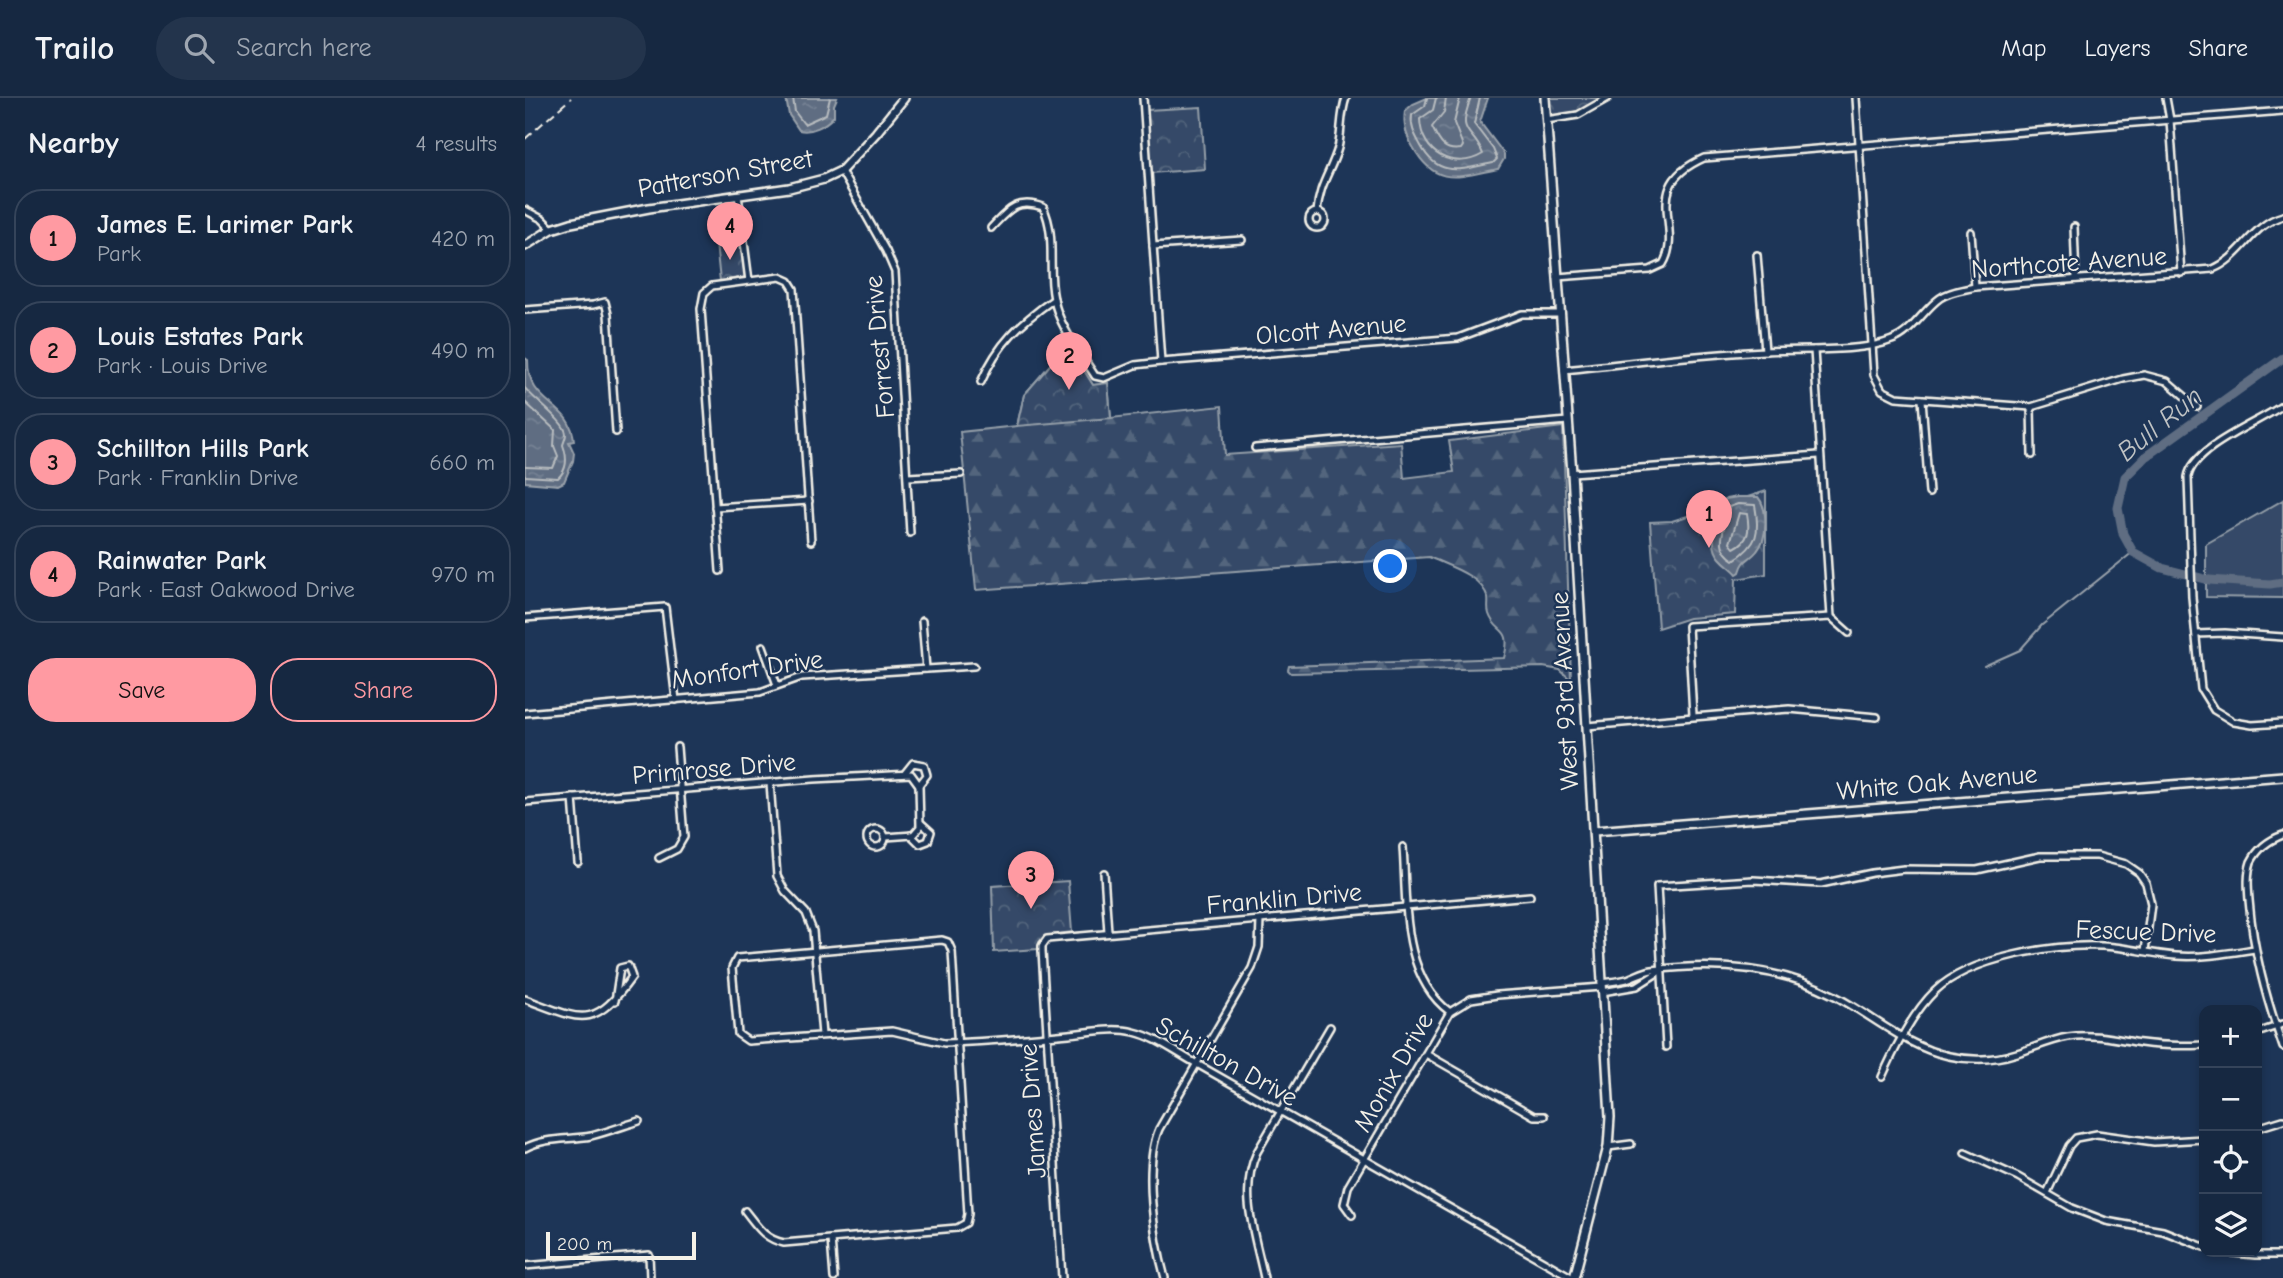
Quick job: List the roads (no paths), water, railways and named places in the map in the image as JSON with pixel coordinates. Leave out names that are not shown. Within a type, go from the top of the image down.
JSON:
[{"type":"street","name":"Patterson Street","points":[[525,246],[552,229],[635,210],[806,185],[841,171],[904,98]]},
{"type":"street","points":[[1143,98],[1161,362]]},
{"type":"street","points":[[1317,212],[1322,183],[1339,144],[1341,116],[1346,98]]},
{"type":"street","name":"West 93rd Avenue","points":[[1545,98],[1572,473],[1610,1116],[1608,1147],[1573,1278]]},
{"type":"street","points":[[1546,120],[1578,115],[1608,98]]},
{"type":"street","points":[[1856,98],[1875,380],[1882,390],[1892,396],[2031,407],[2123,379],[2144,376],[2157,377],[2171,384],[2197,407]]},
{"type":"street","points":[[2166,98],[2170,120],[2181,273]]},
{"type":"street","points":[[1557,277],[1650,270],[1664,264],[1669,248],[1667,211],[1670,188],[1684,169],[1704,158],[2283,111]]},
{"type":"street","name":"Forrest Drive","points":[[841,171],[895,272],[910,533]]},
{"type":"street","points":[[738,195],[749,281]]},
{"type":"street","points":[[981,382],[1002,343],[1028,317],[1054,299],[1050,221],[1043,207],[1030,202],[1019,203],[991,228]]},
{"type":"street","points":[[525,210],[542,219],[552,229]]},
{"type":"street","name":"Northcote Avenue","points":[[1564,370],[1765,351],[1873,345],[1894,340],[1941,297],[1954,291],[1975,287],[2203,271],[2222,265],[2233,257],[2261,225],[2283,216]]},
{"type":"street","points":[[2074,228],[2076,279]]},
{"type":"street","points":[[1971,232],[1975,287]]},
{"type":"street","points":[[1153,246],[1242,240]]},
{"type":"street","points":[[1758,255],[1765,351]]},
{"type":"street","points":[[720,571],[701,299],[712,286],[784,278],[792,285],[795,295],[811,541]]},
{"type":"street","name":"Olcott Avenue","points":[[1054,299],[1066,331],[1095,376],[1104,378],[1135,365],[1161,362],[1458,338],[1522,314],[1559,314]]},
{"type":"street","points":[[525,310],[605,302],[615,432]]},
{"type":"street","points":[[1814,350],[1831,617],[1849,633]]},
{"type":"street","points":[[1922,399],[1929,493]]},
{"type":"street","points":[[2283,405],[2211,448],[2190,468],[2188,477],[2199,684],[2214,710],[2229,720],[2243,725],[2283,723]]},
{"type":"street","points":[[2031,407],[2032,455]]},
{"type":"street","points":[[1255,448],[1568,421]]},
{"type":"street","points":[[1572,473],[1819,455]]},
{"type":"street","points":[[908,477],[961,474]]},
{"type":"street","points":[[715,507],[809,500]]},
{"type":"street","points":[[525,618],[665,607],[676,700]]},
{"type":"street","points":[[1693,715],[1688,626],[1831,617]]},
{"type":"street","points":[[922,621],[926,668]]},
{"type":"street","points":[[2196,634],[2283,637]]},
{"type":"street","points":[[762,646],[777,685]]},
{"type":"street","name":"Monfort Drive","points":[[525,713],[759,692],[802,677],[974,666]]},
{"type":"street","points":[[1587,726],[1789,709],[1877,717]]},
{"type":"street","points":[[659,858],[677,849],[683,842],[677,747]]},
{"type":"street","name":"Primrose Drive","points":[[525,802],[905,773],[913,764],[919,762],[924,765],[927,775],[919,785],[921,823],[930,829],[930,839],[920,844],[911,835],[885,837]]},
{"type":"street","points":[[905,773],[915,777],[919,785]]},
{"type":"street","name":"White Oak Avenue","points":[[1594,831],[2283,776]]},
{"type":"street","points":[[770,783],[777,876],[785,891],[802,908],[809,920],[815,950],[822,1035]]},
{"type":"street","points":[[573,798],[578,862]]},
{"type":"street","points":[[911,835],[918,830],[921,823]]},
{"type":"street","points":[[2283,835],[2261,848],[2249,870],[2255,949],[2264,990],[2283,1046]]},
{"type":"street","points":[[1403,847],[1415,964],[1428,991],[1450,1012]]},
{"type":"street","points":[[1666,1047],[1657,886],[1745,880],[1821,884],[1884,871],[1924,868],[1977,870],[2030,858],[2060,855],[2097,856],[2119,861],[2139,873],[2148,887],[2151,899],[2145,951]]},
{"type":"street","points":[[1104,873],[1108,932]]},
{"type":"street","name":"Franklin Drive","points":[[1044,942],[1054,937],[1530,896]]},
{"type":"street","points":[[1165,1278],[1156,1241],[1152,1151],[1159,1129],[1252,968],[1259,947],[1260,920]]},
{"type":"street","points":[[745,1211],[761,1231],[775,1241],[789,1243],[957,1228],[966,1223],[968,1214],[952,951],[948,942],[942,940],[815,950]]},
{"type":"street","name":"James Drive","points":[[1044,942],[1042,951],[1062,1278]]},
{"type":"street","name":"Fescue Drive","points":[[1882,1077],[1903,1037],[1935,991],[1956,977],[1986,964],[2020,954],[2068,947],[2100,946],[2165,955],[2197,956],[2255,949]]},
{"type":"street","name":"Schillton Drive","points":[[815,950],[743,956],[735,960],[732,968],[737,1029],[741,1038],[748,1041],[891,1031],[932,1042],[957,1042],[1112,1030],[1135,1032],[1197,1064],[1573,1278]]},
{"type":"street","points":[[525,999],[564,1015],[591,1015],[606,1010],[615,1001],[632,977],[628,966],[620,968],[615,1001]]},
{"type":"street","points":[[1602,987],[1651,970],[1691,967],[1735,967],[1789,977],[1832,994],[1933,1052],[1973,1059],[2006,1056],[2049,1041],[2083,1035],[2110,1036],[2167,1046],[2199,1045]]},
{"type":"street","points":[[1602,987],[1637,986],[1662,970]]},
{"type":"street","name":"Monix Drive","points":[[1352,1215],[1344,1204],[1348,1188],[1450,1012],[1472,999],[1602,987]]},
{"type":"street","points":[[2262,1031],[2283,1024]]},
{"type":"street","points":[[1264,1278],[1253,1234],[1250,1177],[1257,1152],[1330,1027]]},
{"type":"street","points":[[1426,1054],[1534,1116],[1545,1116]]},
{"type":"street","points":[[2262,1126],[2283,1120]]},
{"type":"street","points":[[525,1148],[557,1138],[607,1132],[639,1121]]},
{"type":"street","points":[[2047,1193],[2069,1146],[2076,1138],[2097,1134],[2154,1142],[2199,1139]]},
{"type":"street","points":[[1608,1147],[1631,1144]]},
{"type":"street","points":[[1965,1153],[2018,1177],[2072,1208],[2106,1222],[2163,1231],[2199,1245]]},
{"type":"street","points":[[831,1239],[834,1278]]},
{"type":"street","points":[[525,1266],[649,1255],[650,1278]]},
{"type":"street","points":[[2262,1255],[2283,1255]]},
{"type":"water","points":[[786,98],[837,98],[834,116],[818,128],[799,130],[789,115]]},
{"type":"water","points":[[1427,98],[1488,98],[1480,122],[1504,154],[1498,169],[1471,175],[1449,176],[1430,169],[1411,143],[1404,121],[1405,111]]},
{"type":"water","points":[[525,358],[528,360],[534,386],[558,410],[571,428],[574,441],[569,442],[574,453],[573,461],[564,482],[558,485],[525,482]]},
{"type":"water","points":[[1737,497],[1758,497],[1764,509],[1765,524],[1761,545],[1737,574],[1716,552],[1714,538],[1723,502]]},
{"type":"waterway","name":"Bull Run","points":[[2283,358],[2145,457],[2125,477],[2118,508],[2123,534],[2133,552],[2162,568],[2209,580],[2270,584],[2283,582]]},
{"type":"waterway","name":"Bull Run","points":[[1984,666],[2020,650],[2042,625],[2133,552]]},
{"type":"railway","points":[[525,139],[571,98]]},
{"type":"place","name":"Rainwater Park","points":[[730,260]]},
{"type":"place","name":"Louis Estates Park","points":[[1069,390]]},
{"type":"place","name":"James E. Larimer Park","points":[[1709,548]]},
{"type":"place","name":"Schillton Hills Park","points":[[1031,909]]}]
